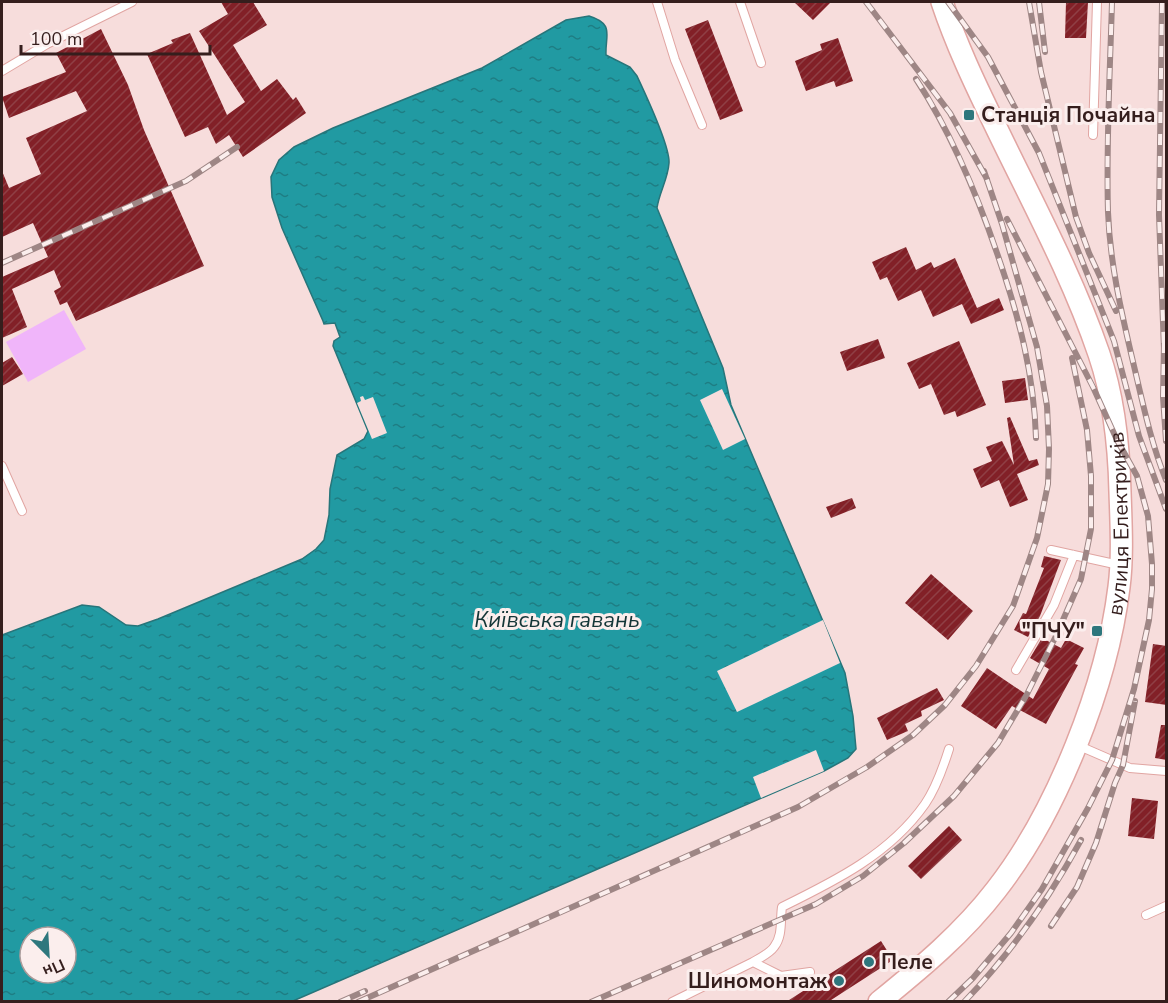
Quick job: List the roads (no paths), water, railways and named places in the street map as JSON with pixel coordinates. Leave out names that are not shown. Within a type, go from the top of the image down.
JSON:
[{"type":"street","name":"вулиця Електриків","points":[[879,1002],[917,971],[962,929],[996,891],[1025,849],[1049,806],[1076,744],[1108,649],[1120,585],[1120,473],[1113,408],[1100,356],[1077,298],[971,76],[942,2]]},
{"type":"lane","points":[[2,71],[47,44],[132,2]]},
{"type":"lane","points":[[657,2],[675,60],[702,125]]},
{"type":"lane","points":[[740,2],[761,63]]},
{"type":"lane","points":[[1093,135],[1097,2]]},
{"type":"lane","points":[[2,466],[22,511]]},
{"type":"lane","points":[[1051,550],[1120,565]]},
{"type":"lane","points":[[1016,670],[1054,605],[1074,555]]},
{"type":"lane","points":[[1076,744],[1130,768],[1167,771]]},
{"type":"lane","points":[[672,1002],[753,962],[775,947],[781,930],[782,907],[856,869],[903,831],[926,803],[949,749]]},
{"type":"lane","points":[[1146,915],[1167,906]]},
{"type":"lane","points":[[753,962],[782,976],[810,972]]},
{"type":"water","name":"Київська гавань","points":[[589,16],[597,19],[606,27],[606,55],[630,67],[637,76],[656,119],[668,155],[667,175],[657,208],[723,368],[731,405],[845,673],[856,749],[848,758],[824,771],[293,1001],[2,1002],[2,635],[82,605],[99,607],[126,625],[138,626],[302,559],[324,540],[337,455],[364,439],[368,431],[333,346],[334,341],[340,337],[335,323],[324,324],[282,228],[272,197],[271,177],[279,160],[294,147],[333,128],[482,68],[566,20]]},
{"type":"railway","points":[[866,2],[950,113],[987,179]]},
{"type":"railway","points":[[948,2],[988,57],[1039,153],[1114,341],[1139,436],[1166,509]]},
{"type":"railway","points":[[1029,2],[1041,72],[1076,217],[1089,253],[1116,311]]},
{"type":"railway","points":[[1039,2],[1045,52]]},
{"type":"railway","points":[[1112,2],[1108,160],[1111,251],[1121,309],[1144,409],[1166,480]]},
{"type":"railway","points":[[1162,2],[1159,215],[1164,350]]},
{"type":"railway","points":[[916,79],[963,165],[998,256],[1013,301],[1029,368],[1036,438]]},
{"type":"railway","points":[[2,263],[186,181],[237,147]]},
{"type":"railway","points":[[358,1002],[798,807],[867,767],[913,735],[945,705],[976,666],[1013,606],[1037,538],[1048,484],[1049,449],[1047,406],[1037,347],[1002,224],[984,171]]},
{"type":"railway","points":[[948,1002],[973,978],[1011,933],[1042,889],[1112,760],[1134,689],[1149,620],[1152,589],[1148,516],[1137,476],[1007,219]]},
{"type":"railway","points":[[1164,342],[1163,397],[1166,441]]},
{"type":"railway","points":[[591,1002],[816,904],[863,876],[904,843],[954,796],[998,743],[1026,696],[1081,579],[1091,529],[1091,476],[1087,430],[1072,358]]},
{"type":"railway","points":[[1051,926],[1077,887],[1096,843],[1123,765],[1135,701]]},
{"type":"railway","points":[[964,1002],[998,964],[1028,925],[1081,840]]},
{"type":"railway","points":[[340,1002],[365,991]]},
{"type":"place","name":"Станція Почайна","points":[[969,115]]},
{"type":"place","name":"\"ПЧУ\"","points":[[1097,631]]},
{"type":"place","name":"Пеле","points":[[869,962]]},
{"type":"place","name":"Шиномонтаж","points":[[839,981]]}]
